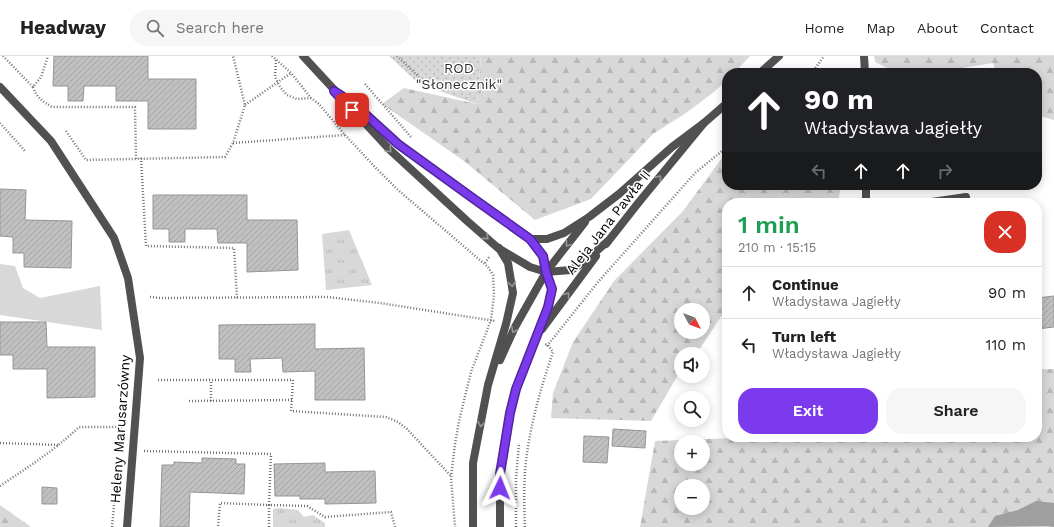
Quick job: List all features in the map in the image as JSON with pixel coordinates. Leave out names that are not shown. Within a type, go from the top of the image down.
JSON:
[{"type":"street","points":[[303,56],[390,150],[498,248],[530,266],[546,272],[571,270],[584,262],[608,241]]},
{"type":"street","points":[[766,68],[779,56]]},
{"type":"street","points":[[864,56],[865,68]]},
{"type":"street","name":"Heleny Marusarzówny","points":[[0,87],[51,141],[114,238],[128,278],[140,358],[127,527]]},
{"type":"street","points":[[334,91],[354,104],[398,144],[530,239],[543,256],[546,272]]},
{"type":"street","name":"Aleja Jana Pawła II","points":[[530,239],[547,239],[564,233],[589,217],[619,194],[722,107]]},
{"type":"street","name":"Aleja Jana Pawła II","points":[[535,338],[608,241],[704,123]]},
{"type":"street","points":[[959,198],[966,197]]},
{"type":"street","name":"Aleja Jana Pawła II","points":[[488,385],[515,327],[546,272],[589,217]]},
{"type":"street","name":"Aleja Jana Pawła II","points":[[473,527],[473,463],[488,385],[506,324],[513,292],[508,264],[498,248]]},
{"type":"street","name":"Aleja Jana Pawła II","points":[[500,527],[500,474],[510,413],[516,389],[548,307],[552,289],[546,272]]},
{"type":"path","points":[[4,56],[33,87],[36,95],[42,102],[52,107],[135,107],[136,159]]},
{"type":"path","points":[[33,87],[41,77],[48,56]]},
{"type":"path","points":[[66,131],[86,160],[140,158],[225,158],[233,144],[245,105],[233,56]]},
{"type":"path","points":[[272,56],[291,73],[311,98],[319,104],[344,135],[375,168],[398,190],[488,267],[493,275],[494,295],[491,320],[471,372],[458,421],[451,477],[455,527]]},
{"type":"path","points":[[397,56],[419,77]]},
{"type":"path","points":[[816,68],[824,56]]},
{"type":"path","points":[[276,60],[275,77],[280,87],[287,95],[297,99],[311,98]]},
{"type":"path","points":[[245,105],[291,73]]},
{"type":"path","points":[[365,84],[412,138]]},
{"type":"path","points":[[0,123],[25,151]]},
{"type":"path","points":[[233,144],[344,135]]},
{"type":"path","points":[[545,351],[548,345],[598,282],[695,173],[722,151]]},
{"type":"path","points":[[140,158],[146,246],[234,248],[236,298]]},
{"type":"path","points":[[150,297],[327,297],[380,303],[491,320]]},
{"type":"path","points":[[525,527],[525,471],[540,390],[553,352],[548,345]]},
{"type":"path","points":[[158,380],[293,380],[291,411],[386,417],[398,422],[407,429],[451,477]]},
{"type":"path","points":[[211,401],[212,380]]},
{"type":"path","points":[[189,401],[292,400]]},
{"type":"path","points":[[0,486],[48,454],[79,428],[122,427],[121,435]]},
{"type":"path","points":[[516,527],[516,478],[520,440]]},
{"type":"path","points":[[0,443],[59,445]]},
{"type":"path","points":[[141,451],[271,454],[269,527]]},
{"type":"path","points":[[112,527],[116,488]]},
{"type":"path","points":[[218,527],[220,503],[307,506],[325,517],[391,512],[395,527]]},
{"type":"green space","name":"ROD \"Słonecznik\"","points":[[389,56],[481,56],[477,104],[419,84]]},
{"type":"green space","points":[[481,56],[750,56],[739,68],[722,68],[722,85],[686,113],[653,134],[591,199],[535,220],[464,161],[382,104],[404,88],[477,104]]},
{"type":"green space","points":[[874,56],[1054,56],[1054,120],[1042,116],[1042,68],[994,68],[993,63],[962,68],[887,68],[875,62]]},
{"type":"green space","points":[[722,158],[722,190],[840,190],[839,198],[722,198],[722,315],[710,333],[710,303],[674,303],[674,339],[706,339],[701,347],[674,347],[674,382],[651,421],[551,418],[553,393],[573,342],[614,281],[683,211]]},
{"type":"green space","points":[[349,230],[372,285],[326,290],[322,234]]},
{"type":"green space","points":[[0,264],[15,266],[23,288],[40,298],[100,286],[102,330],[0,315]]},
{"type":"green space","points":[[1042,369],[1054,369],[1054,527],[640,527],[655,441],[674,440],[674,471],[710,471],[710,439],[722,438],[722,442],[1042,442]]},
{"type":"green space","points":[[0,505],[31,527],[0,527]]},
{"type":"green space","points":[[279,508],[298,510],[304,517],[313,515],[325,523],[325,527],[273,527],[273,509]]},
{"type":"shaded area","points":[[1036,501],[1054,503],[1054,527],[988,527],[995,516],[1018,510]]},
{"type":"building","points":[[54,56],[148,56],[148,79],[196,79],[196,129],[148,129],[148,101],[116,101],[116,86],[84,86],[83,101],[68,101],[68,86],[53,86]]},
{"type":"building","points":[[0,189],[26,190],[25,220],[72,221],[71,268],[24,267],[24,253],[13,253],[13,237],[0,236]]},
{"type":"building","points":[[153,195],[247,195],[247,220],[297,220],[298,270],[247,272],[247,243],[218,243],[217,229],[185,229],[185,242],[169,242],[169,229],[153,229]]},
{"type":"building","points":[[1054,296],[1054,327],[1042,328],[1042,297]]},
{"type":"building","points":[[0,322],[46,322],[47,347],[95,347],[95,397],[47,398],[47,369],[13,369],[13,355],[0,355]]},
{"type":"building","points":[[315,324],[315,349],[364,348],[365,400],[315,400],[315,371],[283,372],[282,358],[250,359],[251,372],[235,372],[235,359],[219,359],[219,325]]},
{"type":"building","points":[[613,429],[646,431],[645,448],[612,446]]},
{"type":"building","points":[[584,436],[609,437],[607,463],[583,462]]},
{"type":"building","points":[[202,458],[236,459],[236,464],[245,464],[244,494],[190,492],[189,527],[160,527],[162,465],[174,465],[174,462],[202,463]]},
{"type":"building","points":[[325,463],[325,472],[375,471],[376,503],[325,504],[325,499],[300,499],[300,496],[275,496],[274,464]]},
{"type":"building","points":[[42,487],[57,488],[57,504],[42,504]]},
{"type":"route","points":[[352,110],[334,91],[354,104],[398,144],[530,239],[543,256],[546,272],[552,289],[548,307],[516,389],[504,447],[500,474],[500,488]]}]
